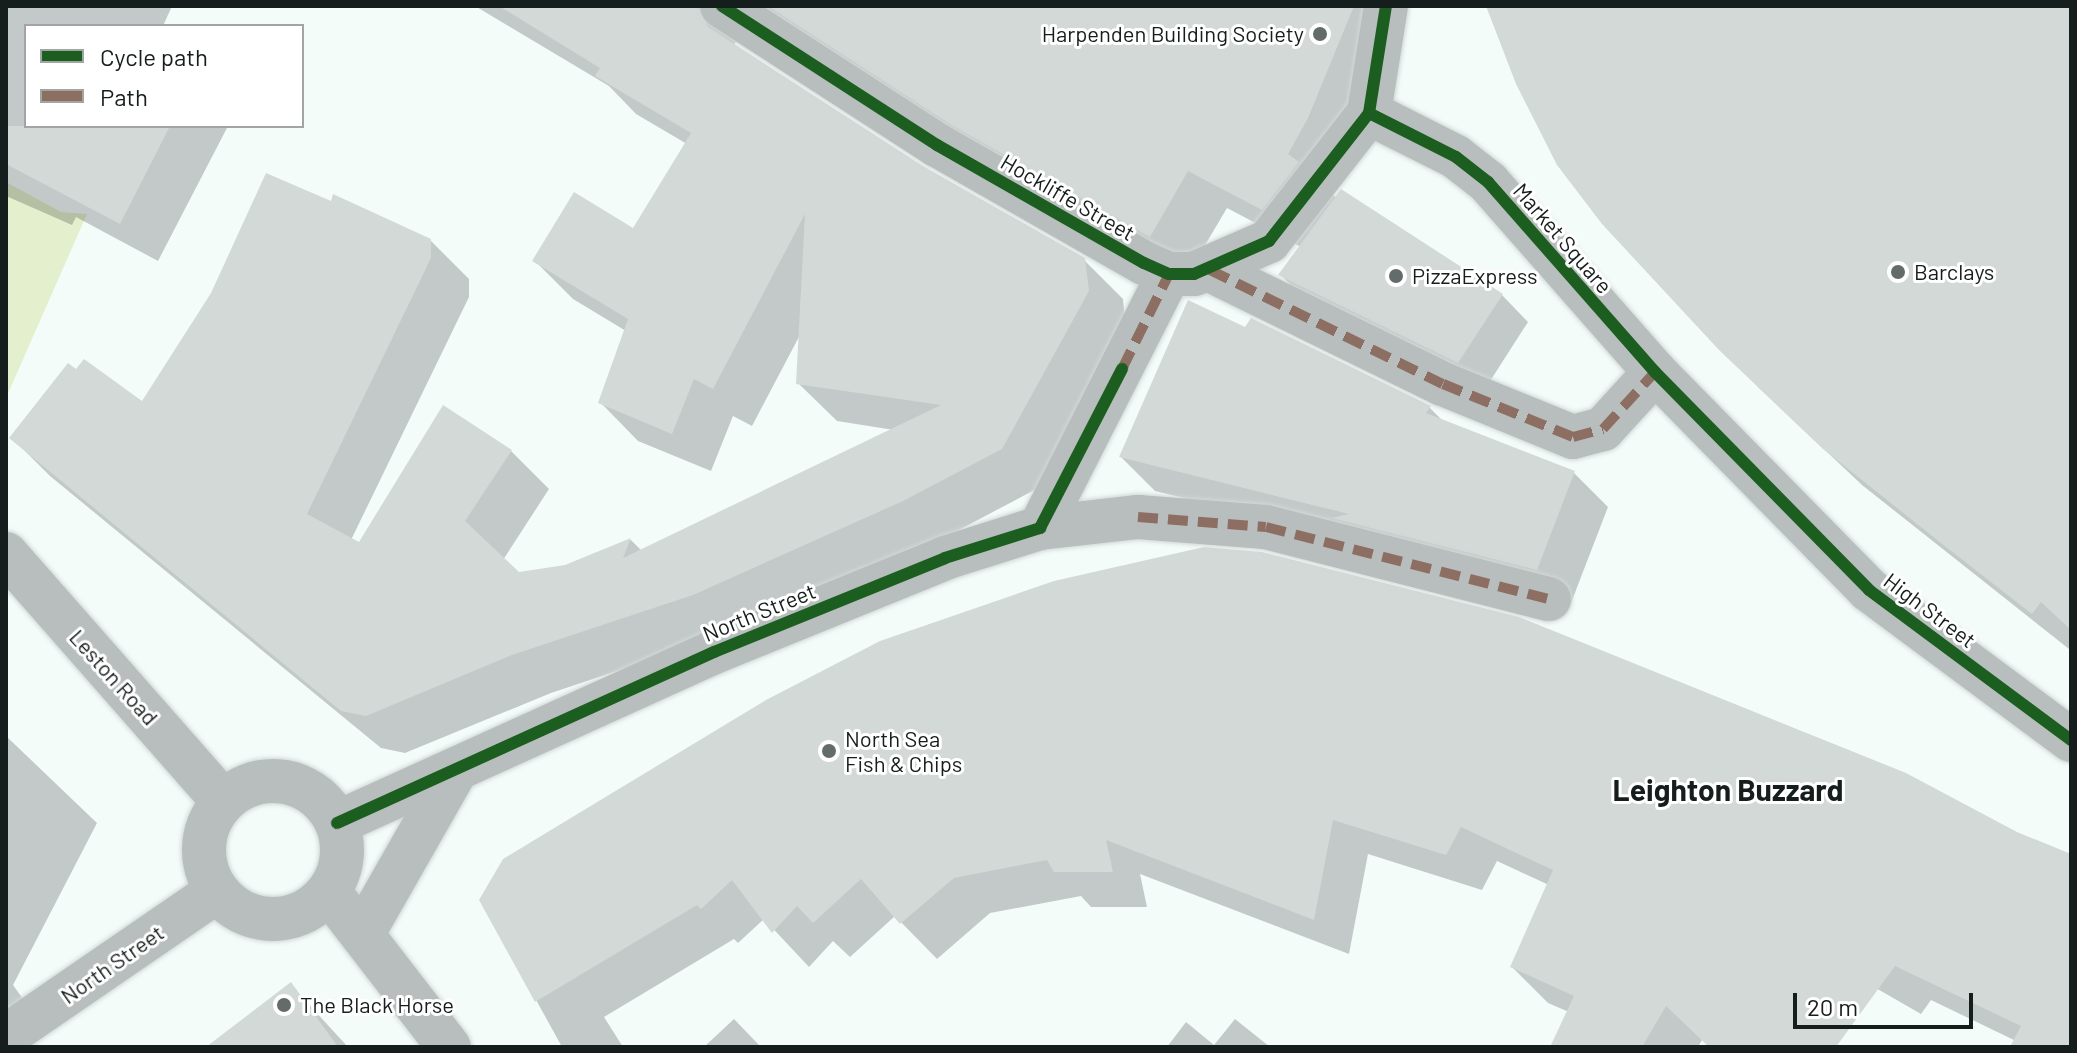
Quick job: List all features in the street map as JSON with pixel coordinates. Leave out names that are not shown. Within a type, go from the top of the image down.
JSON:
[{"type":"street","name":"Hockliffe Street","points":[[722,6],[937,145],[1190,272]]},
{"type":"street","points":[[1040,528],[1122,369],[1190,272],[1269,241],[1369,113],[1386,6]]},
{"type":"street","name":"Market Square","points":[[1369,113],[1456,157],[1488,182],[1655,372],[1776,499]]},
{"type":"street","points":[[1190,272],[1443,384],[1573,437],[1603,429],[1655,372]]},
{"type":"street","name":"High Street","points":[[1776,499],[1869,590],[2071,740]]},
{"type":"street","points":[[1040,528],[1138,517],[1266,527],[1549,599]]},
{"type":"street","name":"North Street","points":[[337,823],[714,652],[945,558],[1040,528]]},
{"type":"street","name":"Leston Road","points":[[6,554],[223,801]]},
{"type":"street","points":[[363,933],[456,770]]},
{"type":"street","points":[[286,781],[316,797],[337,823],[340,870],[329,892],[294,916],[273,920],[251,916],[217,891],[203,855],[204,835],[223,801],[252,784],[286,781]]},
{"type":"street","name":"North Street","points":[[6,1036],[217,891]]},
{"type":"street","points":[[329,892],[449,1047]]},
{"type":"green space","points":[[6,182],[61,212],[87,214],[6,398]]},
{"type":"building","points":[[499,6],[697,6],[708,27],[923,166],[1085,258],[1089,291],[1002,449],[903,501],[693,595],[512,655],[366,716],[341,711],[9,438],[68,363],[76,369],[84,359],[142,401],[211,293],[266,173],[331,201],[333,194],[431,239],[431,258],[307,514],[359,542],[443,405],[512,450],[465,521],[519,572],[565,565],[631,538],[623,558],[941,405],[796,384],[805,214],[713,389],[694,379],[672,434],[598,403],[628,319],[532,261],[574,192],[633,228],[691,133],[595,76],[600,68]]},
{"type":"building","points":[[768,6],[1354,6],[1308,118],[1288,154],[1299,162],[1262,210],[1188,171],[1150,237],[950,124]]},
{"type":"building","points":[[1486,6],[2071,6],[2071,630],[2041,602],[2032,614],[1946,547],[1823,449],[1719,350],[1602,224],[1557,165],[1516,84]]},
{"type":"building","points":[[6,126],[169,128],[120,224],[6,164]]},
{"type":"building","name":"PizzaExpress","points":[[1341,189],[1503,294],[1458,363],[1278,275]]},
{"type":"building","points":[[1188,300],[1245,327],[1251,318],[1431,406],[1426,413],[1575,471],[1537,570],[1332,518],[1349,514],[1119,457]]},
{"type":"building","points":[[1204,547],[1262,552],[1519,617],[1906,773],[2017,832],[2071,854],[2071,1047],[2010,1047],[2021,1026],[1895,966],[1836,1047],[1709,1047],[1666,1006],[1642,1047],[1550,1047],[1574,996],[1510,967],[1553,870],[1461,827],[1446,855],[1333,820],[1314,920],[1106,840],[1113,872],[1054,872],[1047,860],[954,878],[900,924],[861,879],[813,923],[797,906],[772,933],[732,880],[701,909],[697,905],[535,1002],[479,900],[503,859],[766,700],[880,641],[1054,581]]},
{"type":"building","name":"The Black Horse","points":[[291,982],[338,1047],[206,1047]]},
{"type":"marked path","points":[[1210,270],[1443,384],[1573,437],[1603,429],[1655,372]]},
{"type":"marked path","points":[[1122,369],[1169,274]]},
{"type":"marked path","points":[[1138,517],[1266,527],[1549,599]]},
{"type":"cycle path","points":[[722,6],[937,145],[1144,263],[1169,274],[1194,274],[1269,241],[1369,113],[1386,6]]},
{"type":"cycle path","points":[[1369,113],[1456,157],[1488,182],[1655,372],[1869,590],[2071,740]]},
{"type":"cycle path","points":[[337,823],[714,652],[945,558],[1040,528],[1122,369]]},
{"type":"place","name":"Harpenden Building Society","points":[[1320,34]]},
{"type":"place","name":"Barclays","points":[[1898,272]]},
{"type":"place","name":"PizzaExpress","points":[[1396,276]]},
{"type":"place","name":"North Sea Fish & Chips","points":[[829,751]]},
{"type":"place","name":"The Black Horse","points":[[284,1005]]},
{"type":"district","name":"Leighton Buzzard","points":[[1728,789]]}]
